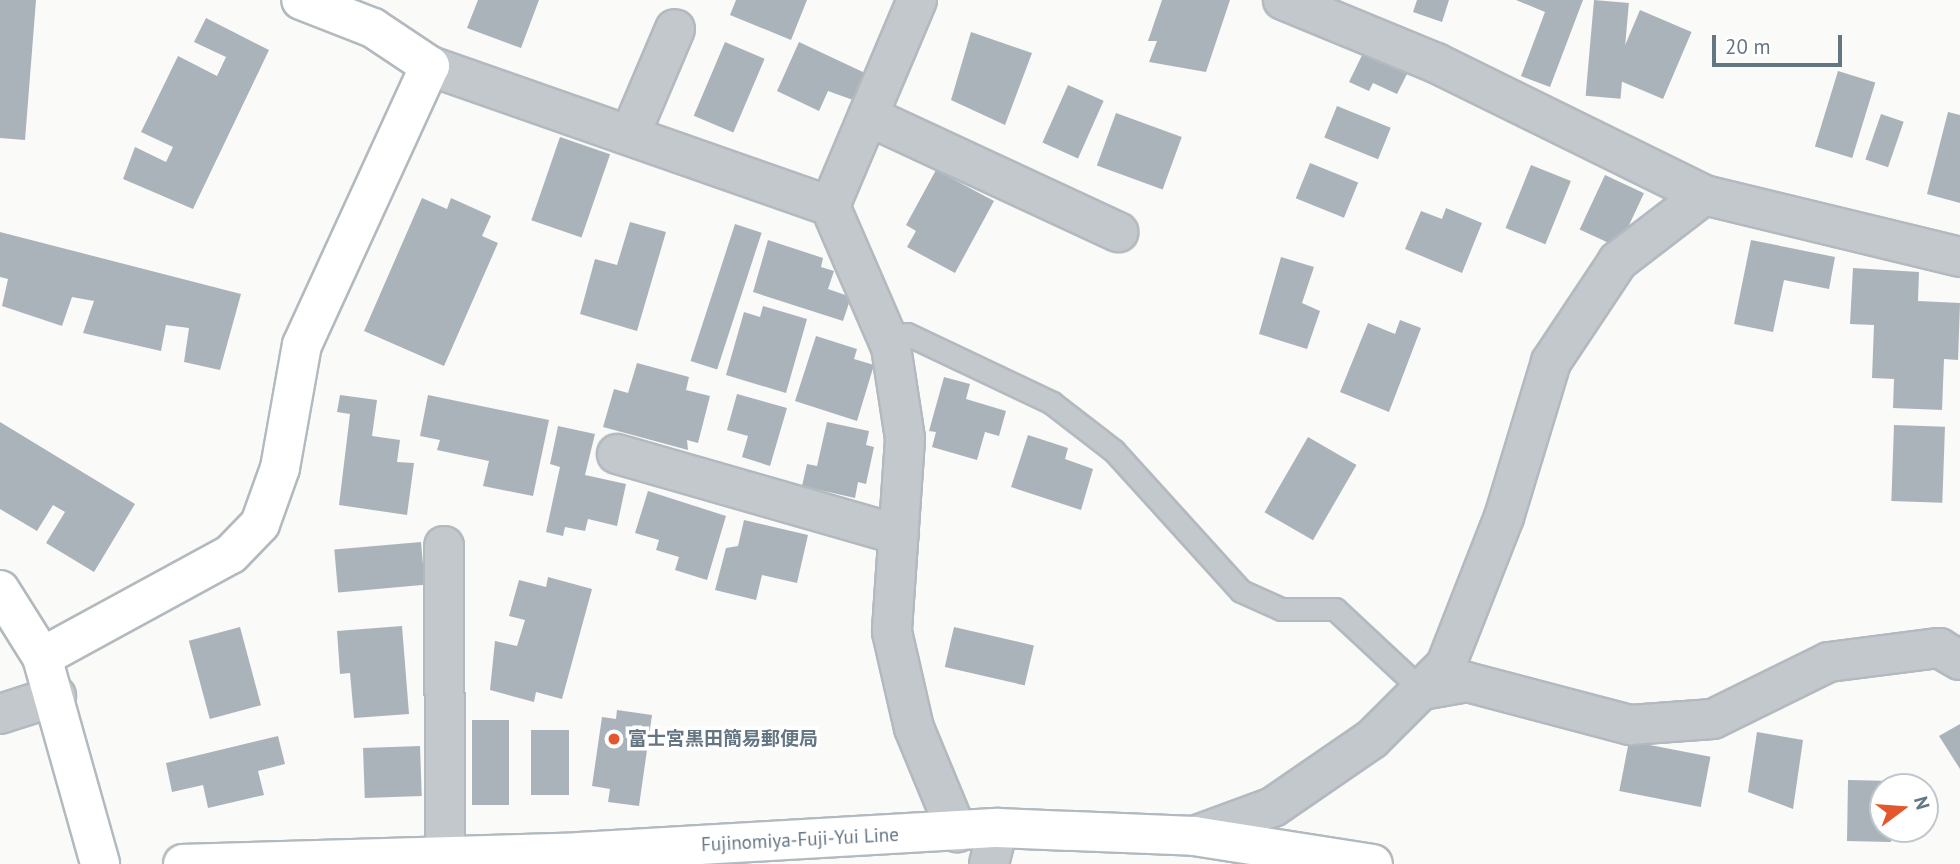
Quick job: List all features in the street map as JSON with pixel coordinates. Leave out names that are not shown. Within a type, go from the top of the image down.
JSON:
[{"type":"main road","points":[[42,657],[230,554],[260,524],[280,468],[302,345],[430,66],[373,28],[301,0]]},
{"type":"main road","points":[[0,590],[42,657],[56,696],[100,864]]},
{"type":"main road","name":"Fujinomiya-Fuji-Yui Line","points":[[183,864],[445,855],[579,858],[957,832],[993,846],[1194,836],[1373,864]]},
{"type":"street","points":[[917,0],[830,206],[886,337],[905,439],[892,632],[914,728],[957,832]]},
{"type":"street","points":[[1283,0],[1436,63],[1704,195],[1960,257]]},
{"type":"street","points":[[629,135],[675,29]]},
{"type":"street","points":[[430,66],[830,206]]},
{"type":"street","points":[[868,116],[1118,232]]},
{"type":"street","points":[[1194,836],[1273,807],[1372,739],[1422,690],[1451,653],[1504,517],[1552,362],[1618,261],[1704,195]]},
{"type":"street","points":[[617,454],[899,534]]},
{"type":"street","points":[[444,547],[445,855]]},
{"type":"street","points":[[1422,690],[1467,682],[1630,725],[1713,719],[1829,662],[1939,648],[1960,660]]},
{"type":"street","points":[[0,714],[56,696]]},
{"type":"lane","points":[[886,337],[907,334],[1052,403],[1114,451],[1241,592],[1282,608],[1335,609],[1422,690]]},
{"type":"building","points":[[0,0],[36,0],[25,140],[0,138]]},
{"type":"building","points":[[478,0],[539,0],[521,48],[467,28]]},
{"type":"building","points":[[736,0],[807,0],[791,40],[730,15]]},
{"type":"building","points":[[1162,0],[1230,0],[1206,72],[1149,62],[1157,41],[1148,41]]},
{"type":"building","points":[[1417,0],[1449,0],[1442,22],[1413,12]]},
{"type":"building","points":[[1516,0],[1583,0],[1550,87],[1521,76],[1545,12]]},
{"type":"building","points":[[1594,0],[1629,3],[1620,99],[1586,96]]},
{"type":"building","points":[[1640,10],[1692,32],[1663,99],[1611,77]]},
{"type":"building","points":[[206,18],[269,50],[193,209],[123,179],[135,147],[166,162],[173,147],[141,132],[178,56],[217,76],[226,57],[194,42]]},
{"type":"building","points":[[971,32],[1032,53],[1005,125],[951,100]]},
{"type":"building","points":[[725,42],[765,59],[733,132],[694,116]]},
{"type":"building","points":[[799,42],[865,73],[853,100],[828,91],[819,111],[777,91]]},
{"type":"building","points":[[1366,47],[1410,68],[1397,94],[1373,83],[1369,91],[1349,82]]},
{"type":"building","points":[[1838,71],[1875,82],[1852,158],[1815,147]]},
{"type":"building","points":[[1068,85],[1104,101],[1078,158],[1042,143]]},
{"type":"building","points":[[1337,106],[1391,128],[1378,159],[1324,138]]},
{"type":"building","points":[[1948,112],[1960,115],[1960,203],[1927,194]]},
{"type":"building","points":[[1116,113],[1182,137],[1163,190],[1097,166]]},
{"type":"building","points":[[1881,114],[1904,122],[1888,167],[1865,159]]},
{"type":"building","points":[[560,137],[610,154],[581,237],[531,220]]},
{"type":"building","points":[[1310,163],[1358,182],[1344,218],[1296,198]]},
{"type":"building","points":[[1531,165],[1571,181],[1545,244],[1506,228]]},
{"type":"building","points":[[936,170],[994,201],[955,273],[907,247],[916,231],[906,225]]},
{"type":"building","points":[[1605,175],[1644,193],[1619,248],[1580,229]]},
{"type":"building","points":[[422,198],[447,209],[451,198],[491,216],[482,236],[498,243],[444,366],[364,331]]},
{"type":"building","points":[[1446,208],[1482,223],[1462,273],[1405,249],[1421,211],[1442,219]]},
{"type":"building","points":[[630,222],[666,232],[637,331],[580,314],[595,259],[617,265]]},
{"type":"building","points":[[735,224],[762,233],[717,370],[691,361]]},
{"type":"building","points":[[0,232],[241,294],[220,370],[184,362],[189,328],[166,325],[161,351],[83,333],[94,301],[72,297],[62,326],[2,306],[8,279],[0,277]]},
{"type":"building","points":[[768,240],[823,258],[821,267],[834,271],[828,289],[851,297],[843,321],[753,292]]},
{"type":"building","points":[[1751,240],[1835,257],[1829,289],[1784,280],[1773,332],[1734,324]]},
{"type":"building","points":[[1281,257],[1314,267],[1302,303],[1320,311],[1307,349],[1259,334]]},
{"type":"building","points":[[1853,268],[1919,272],[1918,301],[1960,303],[1958,360],[1944,359],[1942,410],[1893,408],[1894,379],[1872,378],[1874,325],[1850,324]]},
{"type":"building","points":[[763,306],[807,319],[786,393],[726,375],[744,312],[760,317]]},
{"type":"building","points":[[1400,320],[1421,328],[1389,412],[1340,392],[1368,323],[1395,334]]},
{"type":"building","points":[[816,336],[857,349],[854,359],[874,365],[857,421],[795,401]]},
{"type":"building","points":[[637,363],[689,377],[686,390],[710,396],[698,443],[687,440],[688,450],[603,427],[614,389],[628,393]]},
{"type":"building","points":[[944,377],[970,384],[966,399],[1006,411],[999,436],[985,432],[977,460],[932,447],[936,432],[929,431]]},
{"type":"building","points":[[737,394],[787,408],[770,466],[742,457],[748,436],[727,430]]},
{"type":"building","points":[[340,395],[377,400],[372,436],[400,440],[397,462],[414,463],[407,515],[339,505],[350,414],[337,412]]},
{"type":"building","points":[[428,395],[549,420],[533,496],[483,486],[489,461],[437,450],[440,440],[420,436]]},
{"type":"building","points":[[0,422],[135,504],[94,572],[46,543],[65,512],[53,505],[37,531],[0,509]]},
{"type":"building","points":[[827,422],[869,431],[866,445],[874,447],[866,484],[858,482],[855,498],[802,486],[807,464],[817,466]]},
{"type":"building","points":[[1894,425],[1945,427],[1942,503],[1891,501]]},
{"type":"building","points":[[558,426],[595,434],[585,475],[626,484],[617,526],[588,519],[585,531],[565,527],[563,536],[546,532],[560,467],[550,464]]},
{"type":"building","points":[[1028,435],[1068,448],[1065,459],[1093,469],[1081,510],[1011,487]]},
{"type":"building","points":[[1308,437],[1356,465],[1313,540],[1264,512]]},
{"type":"building","points":[[648,491],[726,516],[707,580],[675,570],[679,557],[656,550],[659,540],[635,533]]},
{"type":"building","points":[[744,520],[808,535],[797,583],[762,575],[756,600],[715,590],[726,548],[738,546]]},
{"type":"building","points":[[421,542],[425,585],[338,592],[334,550]]},
{"type":"building","points":[[548,577],[592,589],[562,699],[536,692],[534,702],[490,690],[495,641],[517,646],[525,620],[509,616],[519,580],[546,587]]},
{"type":"building","points":[[402,626],[409,714],[354,718],[350,673],[340,674],[337,631]]},
{"type":"building","points":[[240,627],[261,705],[210,719],[189,641]]},
{"type":"building","points":[[954,627],[1034,645],[1025,685],[945,667]]},
{"type":"building","points":[[617,710],[652,715],[639,806],[608,802],[610,789],[592,786],[602,717],[616,719]]},
{"type":"building","points":[[472,720],[509,720],[509,805],[472,805]]},
{"type":"building","points":[[1960,724],[1960,769],[1939,736]]},
{"type":"building","points":[[531,730],[569,730],[569,795],[531,795]]},
{"type":"building","points":[[1757,732],[1803,740],[1793,809],[1748,792]]},
{"type":"building","points":[[278,736],[285,764],[258,771],[264,795],[208,808],[203,785],[172,792],[166,763]]},
{"type":"building","points":[[1629,741],[1710,757],[1701,807],[1619,791]]},
{"type":"building","points":[[420,746],[422,796],[365,798],[363,748]]},
{"type":"building","points":[[1848,780],[1869,780],[1869,842],[1847,841]]},
{"type":"place","name":"富士宮黒田簡易郵便局","points":[[614,739]]}]
